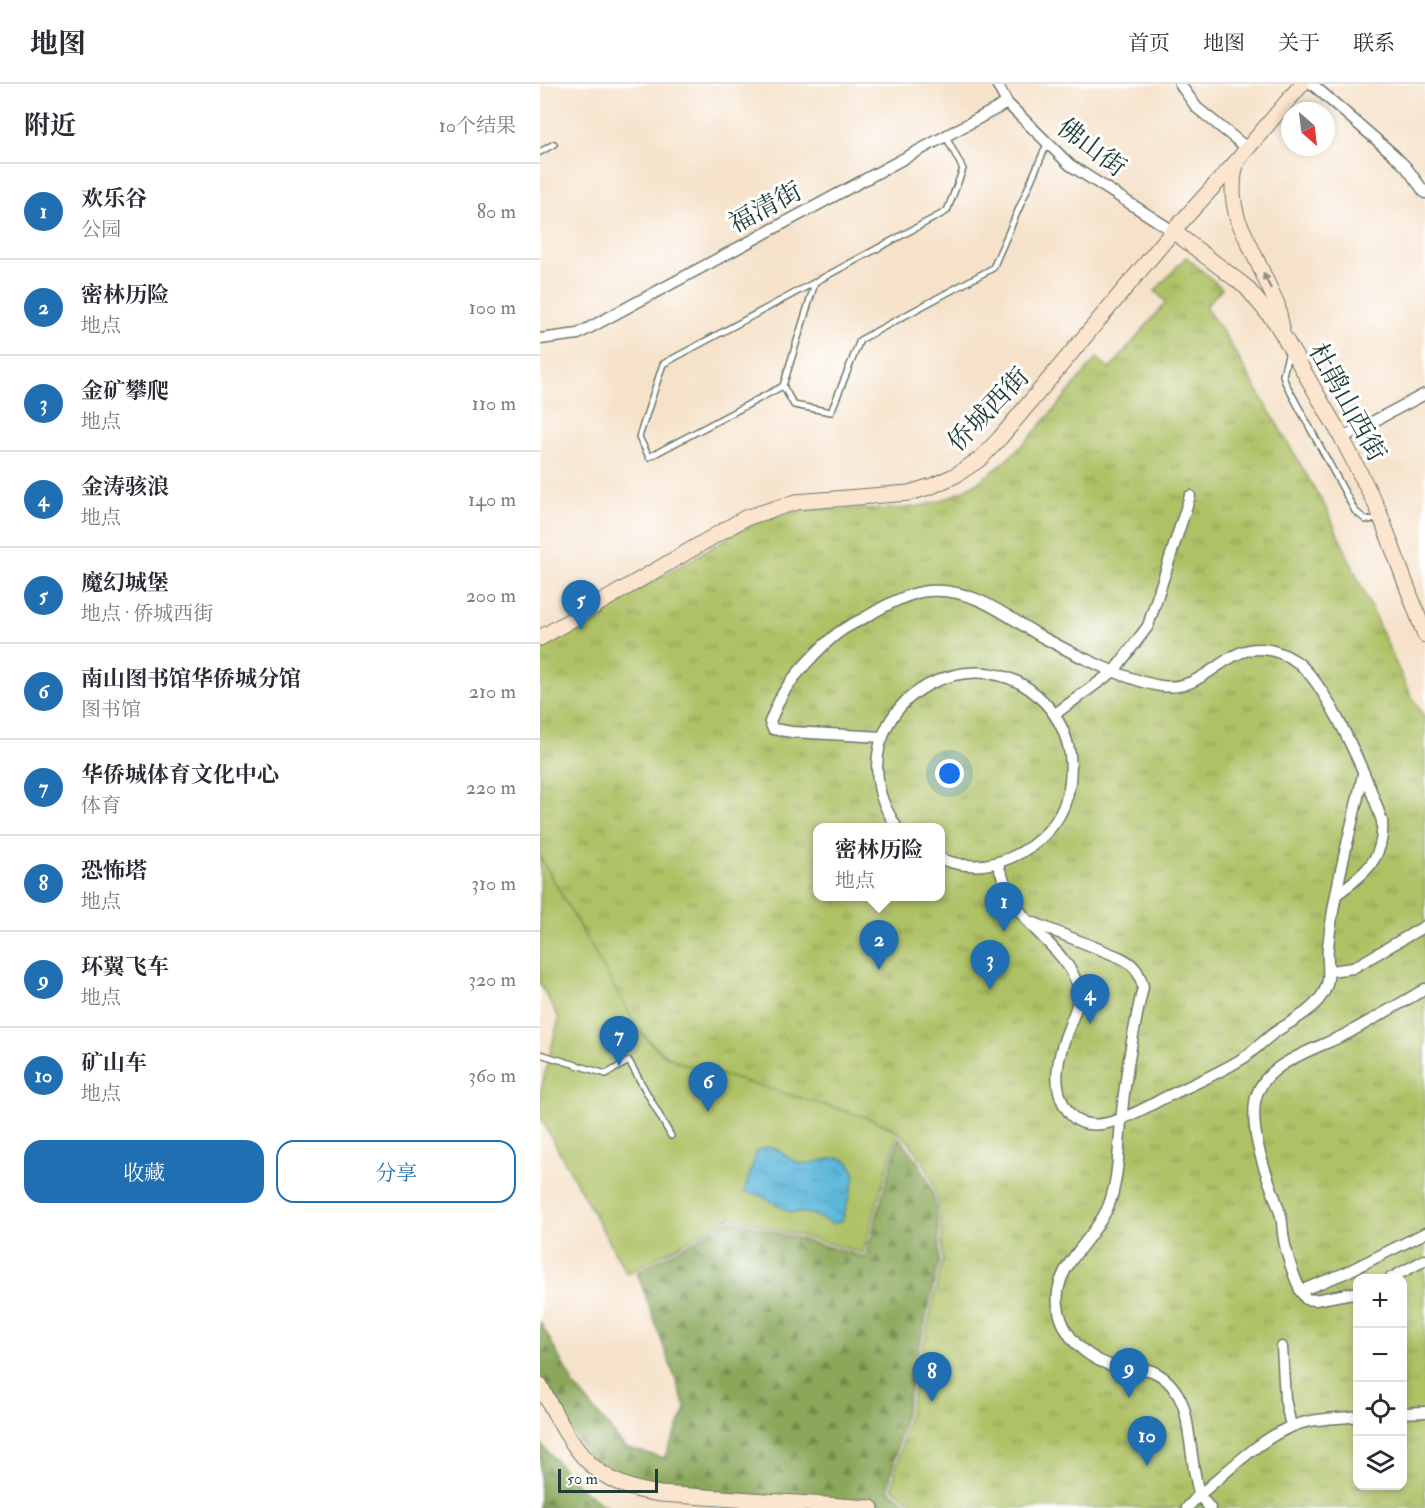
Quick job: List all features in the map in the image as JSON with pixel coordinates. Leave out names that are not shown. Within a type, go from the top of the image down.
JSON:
[{"type":"street","name":"佛山街","points":[[998,84],[1007,103],[1047,144],[1082,174],[1173,231]]},
{"type":"street","points":[[1180,84],[1197,108],[1247,147]]},
{"type":"street","name":"侨城西街","points":[[540,638],[745,519],[796,502],[909,493],[956,475],[980,459],[1173,231],[1236,162],[1302,84]]},
{"type":"street","points":[[1312,84],[1394,155],[1425,193]]},
{"type":"street","name":"福清街","points":[[540,339],[579,334],[1007,103]]},
{"type":"street","points":[[1236,162],[1232,186],[1234,208],[1277,304],[1288,342]]},
{"type":"street","name":"杜鹃山西街","points":[[1173,231],[1246,287],[1267,310],[1288,342],[1342,438],[1383,518],[1425,635]]},
{"type":"street","points":[[1342,438],[1425,394]]},
{"type":"street","points":[[1055,714],[1114,671],[1148,626],[1190,496]]},
{"type":"street","points":[[883,737],[792,732],[773,729],[770,722],[784,692],[815,654],[838,633],[877,610],[910,595],[928,591],[951,592],[994,606],[1043,637],[1114,671],[1160,686],[1178,687],[1198,678],[1241,651],[1256,648],[1277,652],[1295,660],[1314,678],[1350,742],[1382,821],[1383,835],[1377,857],[1360,878],[1337,894]]},
{"type":"street","points":[[894,823],[885,808],[878,786],[878,761],[883,737],[895,713],[913,693],[936,680],[962,672],[989,673],[1015,680],[1037,694],[1055,714],[1068,742],[1072,773],[1065,804],[1049,830],[1026,851],[997,863],[967,865],[945,860]]},
{"type":"street","points":[[997,863],[1016,907],[1067,967],[1078,987],[1076,1008],[1061,1046],[1057,1065],[1060,1092],[1067,1109],[1074,1118],[1084,1123],[1099,1124],[1121,1120],[1222,1071],[1248,1055],[1268,1037],[1297,1020],[1322,996],[1330,971],[1328,949],[1337,894],[1363,773]]},
{"type":"street","points":[[1026,920],[1119,957],[1131,963],[1140,974],[1143,987],[1121,1120],[1113,1192],[1101,1222],[1064,1270],[1060,1284],[1060,1313],[1072,1339],[1092,1357],[1113,1366],[1153,1371],[1166,1379],[1183,1406],[1199,1495],[1210,1508]]},
{"type":"street","points":[[1330,971],[1353,968],[1425,926]]},
{"type":"street","points":[[1353,1293],[1315,1300],[1306,1299],[1300,1292],[1284,1240],[1281,1215],[1268,1182],[1256,1140],[1255,1102],[1262,1082],[1296,1055],[1347,1034],[1425,989]]},
{"type":"street","points":[[1300,1292],[1345,1274],[1425,1233]]},
{"type":"street","points":[[1399,1274],[1425,1260]]},
{"type":"street","points":[[1282,1347],[1285,1399],[1291,1426]]},
{"type":"street","points":[[540,1385],[582,1454],[596,1470],[616,1483],[643,1492],[660,1494],[871,1508]]},
{"type":"street","points":[[1407,1413],[1425,1412]]},
{"type":"street","points":[[1187,1508],[1199,1495],[1246,1456],[1291,1426],[1304,1422],[1353,1417]]},
{"type":"lane","points":[[815,283],[783,386],[650,457],[639,437],[663,364],[947,211],[963,169],[945,135]]},
{"type":"lane","points":[[540,152],[554,144]]},
{"type":"lane","points":[[783,386],[794,405],[831,412],[860,340],[993,268],[1047,144]]},
{"type":"lane","points":[[1288,342],[1283,375],[1285,382],[1355,511],[1366,520],[1383,518]]},
{"type":"lane","points":[[540,1054],[606,1074],[628,1061],[671,1136]]},
{"type":"green space","points":[[1186,257],[1222,288],[1205,307],[1225,335],[1327,510],[1407,688],[1425,719],[1425,1508],[920,1508],[892,1488],[942,1261],[939,1208],[930,1175],[922,1160],[899,1133],[869,1118],[681,1063],[657,1048],[638,1028],[540,857],[540,648],[754,524],[777,516],[824,509],[905,508],[936,502],[964,490],[990,473],[1014,453],[1097,358],[1110,369],[1166,302],[1155,291]]},
{"type":"green space","points":[[540,857],[638,1028],[664,1055],[681,1063],[869,1118],[898,1131],[863,1253],[731,1217],[627,1274],[540,1117],[540,1093],[559,1018],[540,984]]},
{"type":"green space","points":[[899,1137],[921,1166],[928,1180],[936,1209],[939,1242],[939,1261],[888,1489],[914,1508],[881,1508],[644,1489],[589,1459],[540,1379],[540,1321],[574,1385],[625,1447],[664,1458],[686,1409],[637,1272],[731,1220],[865,1257]]},
{"type":"green space","points":[[540,1443],[578,1486],[607,1508],[540,1508]]},
{"type":"water","points":[[767,1147],[776,1149],[797,1162],[838,1158],[851,1165],[855,1176],[842,1221],[832,1224],[812,1214],[790,1212],[759,1195],[744,1192],[757,1151]]},
{"type":"place","name":"魔幻城堡","points":[[581,630]]},
{"type":"place","name":"欢乐谷","points":[[1004,932]]},
{"type":"place","name":"密林历险","points":[[879,970]]},
{"type":"place","name":"金矿攀爬","points":[[990,990]]},
{"type":"place","name":"金涛骇浪","points":[[1090,1024]]},
{"type":"place","name":"华侨城体育文化中心","points":[[619,1066]]},
{"type":"place","name":"南山图书馆华侨城分馆","points":[[708,1112]]},
{"type":"place","name":"环翼飞车","points":[[1129,1398]]},
{"type":"place","name":"恐怖塔","points":[[932,1402]]},
{"type":"place","name":"矿山车","points":[[1147,1466]]}]
